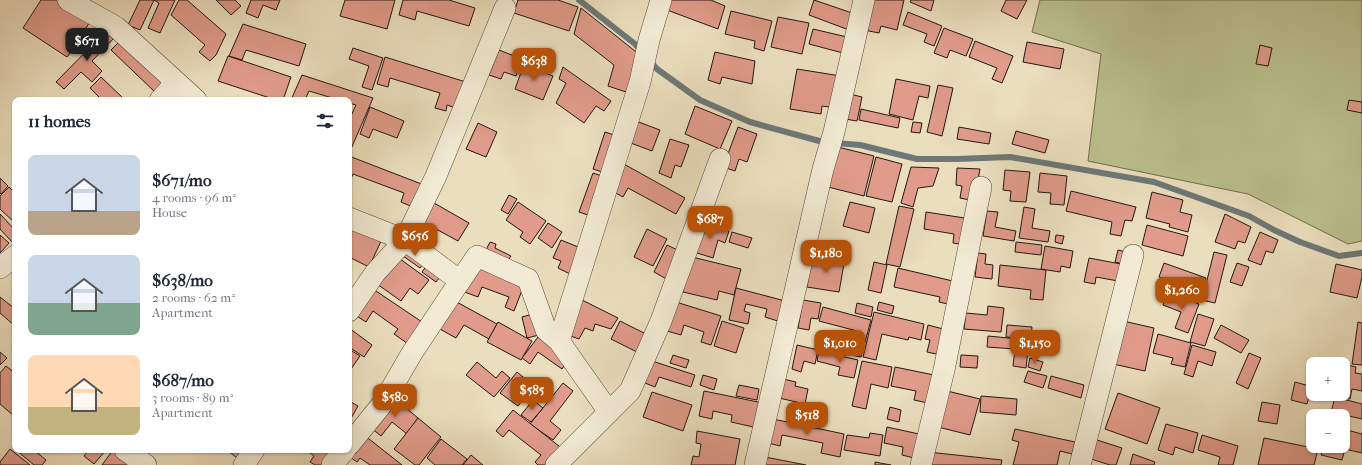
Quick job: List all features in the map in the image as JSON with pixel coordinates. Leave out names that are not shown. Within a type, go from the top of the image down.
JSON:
[{"type":"street","points":[[68,0],[116,26],[193,97]]},
{"type":"street","points":[[559,341],[640,82],[649,40],[661,0]]},
{"type":"street","points":[[755,465],[823,169],[834,132],[864,0]]},
{"type":"street","points":[[352,307],[375,273],[405,240],[436,176],[505,8]]},
{"type":"street","points":[[163,97],[176,82]]},
{"type":"street","points":[[556,465],[630,391],[661,320],[720,159]]},
{"type":"street","points":[[921,465],[944,370],[981,187]]},
{"type":"street","points":[[352,219],[405,240],[460,281]]},
{"type":"street","points":[[1080,465],[1133,255]]},
{"type":"street","points":[[352,440],[383,403],[412,353],[477,256],[528,279],[546,330],[559,341],[609,412]]},
{"type":"street","points":[[0,268],[12,258]]},
{"type":"street","points":[[130,453],[146,465]]},
{"type":"street","points":[[244,465],[252,453]]},
{"type":"street","points":[[332,465],[342,453]]},
{"type":"green space","points":[[1040,0],[1362,0],[1362,241],[1348,244],[1248,194],[1088,161],[1101,54],[1032,32]]},
{"type":"building","points":[[41,0],[59,0],[91,20],[86,28],[89,30],[67,57],[23,28]]},
{"type":"building","points":[[140,0],[154,0],[140,30],[128,25]]},
{"type":"building","points":[[154,0],[175,0],[160,33],[148,28],[159,3]]},
{"type":"building","points":[[179,0],[187,0],[226,34],[216,55],[210,61],[199,52],[205,45],[171,15]]},
{"type":"building","points":[[216,0],[235,0],[241,6],[231,15]]},
{"type":"building","points":[[251,0],[280,0],[276,10],[263,5],[258,18],[246,13]]},
{"type":"building","points":[[345,0],[395,0],[387,29],[340,16]]},
{"type":"building","points":[[403,0],[449,0],[475,8],[469,26],[417,11],[415,20],[399,15]]},
{"type":"building","points":[[518,0],[558,0],[578,7],[569,31],[514,13]]},
{"type":"building","points":[[670,0],[711,0],[725,6],[718,29],[667,10]]},
{"type":"building","points":[[814,0],[855,14],[849,30],[809,15]]},
{"type":"building","points":[[871,0],[904,0],[897,30],[881,26],[879,33],[864,30]]},
{"type":"building","points":[[911,0],[934,0],[931,11],[910,2]]},
{"type":"building","points":[[1006,0],[1027,0],[1017,19],[1001,11]]},
{"type":"building","points":[[581,8],[640,55],[629,93],[608,86],[614,65],[574,34]]},
{"type":"building","points":[[731,11],[772,21],[764,51],[754,48],[755,41],[725,34]]},
{"type":"building","points":[[908,12],[942,26],[934,46],[924,42],[927,34],[903,25]]},
{"type":"building","points":[[778,17],[809,23],[802,54],[771,47]]},
{"type":"building","points":[[243,24],[306,44],[299,66],[246,50],[242,60],[229,56]]},
{"type":"building","points":[[109,28],[116,36],[92,61],[102,71],[92,82],[81,72],[64,89],[56,82]]},
{"type":"building","points":[[944,28],[973,39],[966,56],[950,50],[947,58],[934,53]]},
{"type":"building","points":[[813,29],[847,37],[843,53],[809,44]]},
{"type":"building","points":[[122,39],[168,83],[157,94],[111,50]]},
{"type":"building","points":[[975,41],[1013,56],[1002,83],[992,79],[997,68],[969,57]]},
{"type":"building","points":[[1027,42],[1064,49],[1060,69],[1023,62]]},
{"type":"building","points":[[1260,45],[1272,48],[1268,66],[1256,64]]},
{"type":"building","points":[[353,48],[383,58],[372,90],[362,87],[369,66],[349,59]]},
{"type":"building","points":[[499,50],[522,59],[516,76],[504,72],[501,79],[489,75]]},
{"type":"building","points":[[715,52],[755,61],[752,84],[722,77],[720,84],[708,80]]},
{"type":"building","points":[[228,56],[291,77],[284,97],[267,97],[218,81]]},
{"type":"building","points":[[385,57],[466,82],[458,109],[447,105],[446,111],[435,108],[440,93],[390,78],[388,87],[377,84]]},
{"type":"building","points":[[524,64],[553,76],[543,100],[515,89]]},
{"type":"building","points":[[563,67],[611,101],[604,111],[596,106],[584,123],[556,103],[566,83],[559,79]]},
{"type":"building","points":[[797,69],[841,76],[836,108],[822,106],[821,114],[790,109]]},
{"type":"building","points":[[302,75],[373,98],[352,147],[352,114],[356,105],[352,104],[352,97],[329,97],[309,91],[306,97],[292,97]]},
{"type":"building","points":[[101,77],[122,97],[99,97],[90,88]]},
{"type":"building","points":[[896,79],[930,86],[928,98],[919,96],[913,120],[889,114]]},
{"type":"building","points":[[938,85],[953,88],[942,136],[927,132]]},
{"type":"building","points":[[850,94],[862,97],[857,121],[845,119]]},
{"type":"building","points":[[1349,100],[1362,102],[1362,113],[1347,110]]},
{"type":"building","points":[[695,106],[732,121],[720,149],[685,134]]},
{"type":"building","points":[[370,107],[404,121],[397,138],[373,129],[369,138],[360,134]]},
{"type":"building","points":[[861,109],[900,118],[898,128],[859,120]]},
{"type":"building","points":[[636,121],[660,130],[652,151],[628,142]]},
{"type":"building","points":[[913,122],[922,123],[920,133],[911,132]]},
{"type":"building","points":[[478,123],[497,132],[486,157],[466,149]]},
{"type":"building","points":[[738,127],[757,134],[747,162],[739,159],[735,171],[723,167]]},
{"type":"building","points":[[959,127],[991,133],[989,144],[957,139]]},
{"type":"building","points":[[1016,131],[1049,140],[1045,153],[1012,144]]},
{"type":"building","points":[[605,132],[617,136],[605,173],[593,169]]},
{"type":"building","points":[[670,139],[689,145],[681,167],[675,165],[671,178],[659,173]]},
{"type":"building","points":[[838,147],[874,156],[864,196],[828,187]]},
{"type":"building","points":[[352,157],[424,185],[415,208],[401,202],[404,193],[353,174],[352,176]]},
{"type":"building","points":[[876,157],[902,164],[892,202],[866,196]]},
{"type":"building","points":[[622,163],[685,198],[676,214],[628,188],[623,197],[612,191]]},
{"type":"building","points":[[911,167],[939,168],[933,186],[918,188],[913,207],[901,203]]},
{"type":"building","points":[[957,168],[980,169],[974,201],[960,198],[962,186],[956,185]]},
{"type":"building","points":[[1005,170],[1030,172],[1026,202],[1010,201],[1011,191],[1003,190]]},
{"type":"building","points":[[593,173],[605,177],[591,216],[579,212]]},
{"type":"building","points":[[1040,173],[1067,176],[1064,205],[1050,204],[1051,193],[1038,192]]},
{"type":"building","points":[[0,178],[8,186],[1,194],[0,193]]},
{"type":"building","points":[[9,187],[12,190],[12,220],[0,209],[0,196]]},
{"type":"building","points":[[1071,191],[1136,207],[1132,221],[1125,220],[1121,236],[1110,234],[1112,222],[1066,211]]},
{"type":"building","points":[[1152,192],[1183,200],[1180,212],[1192,215],[1188,232],[1169,227],[1170,224],[1146,218]]},
{"type":"building","points":[[509,195],[517,199],[508,214],[501,210]]},
{"type":"building","points":[[518,202],[546,221],[530,244],[520,237],[523,232],[506,220]]},
{"type":"building","points":[[850,202],[875,208],[869,233],[843,226]]},
{"type":"building","points":[[434,203],[469,223],[458,241],[436,229],[431,238],[418,231]]},
{"type":"building","points":[[899,206],[914,209],[900,267],[886,264]]},
{"type":"building","points":[[1024,207],[1035,209],[1032,228],[1050,231],[1048,242],[1019,238]]},
{"type":"building","points":[[987,211],[998,212],[995,227],[1016,231],[1014,241],[983,236]]},
{"type":"building","points":[[926,212],[971,219],[966,245],[953,243],[954,234],[924,229]]},
{"type":"building","points":[[0,214],[12,227],[12,242],[0,229]]},
{"type":"building","points":[[1225,214],[1251,227],[1245,243],[1238,241],[1235,249],[1215,242]]},
{"type":"building","points":[[548,223],[562,232],[552,248],[538,238]]},
{"type":"building","points":[[703,223],[729,231],[725,243],[718,240],[713,258],[694,252]]},
{"type":"building","points":[[352,225],[382,239],[369,267],[352,258]]},
{"type":"building","points":[[1147,225],[1188,236],[1183,256],[1142,245]]},
{"type":"building","points":[[647,229],[667,239],[653,266],[634,257]]},
{"type":"building","points":[[732,232],[752,238],[748,248],[729,242]]},
{"type":"building","points":[[1260,232],[1278,240],[1273,253],[1266,251],[1261,265],[1248,260]]},
{"type":"building","points":[[0,235],[9,243],[0,253]]},
{"type":"building","points":[[1056,235],[1064,236],[1062,244],[1055,242]]},
{"type":"building","points":[[561,240],[583,249],[572,275],[558,268],[561,261],[553,258]]},
{"type":"building","points":[[490,242],[496,244],[495,248],[511,256],[509,259],[483,256]]},
{"type":"building","points":[[1016,242],[1042,245],[1041,255],[1015,252]]},
{"type":"building","points":[[411,245],[428,258],[420,268],[403,256]]},
{"type":"building","points":[[667,245],[684,253],[670,281],[654,272]]},
{"type":"building","points":[[1045,246],[1073,251],[1070,268],[1061,266],[1060,272],[1041,269]]},
{"type":"building","points":[[1118,250],[1126,252],[1123,264],[1115,262]]},
{"type":"building","points":[[1214,252],[1227,255],[1215,303],[1202,300]]},
{"type":"building","points":[[978,253],[986,254],[985,264],[993,265],[992,279],[975,277]]},
{"type":"building","points":[[396,256],[429,280],[418,294],[410,288],[401,301],[377,284]]},
{"type":"building","points":[[833,256],[845,258],[839,292],[807,287],[812,257],[833,261]]},
{"type":"building","points":[[692,257],[741,269],[734,295],[719,291],[717,300],[683,292]]},
{"type":"building","points":[[1089,258],[1121,264],[1118,281],[1096,277],[1095,284],[1084,282]]},
{"type":"building","points":[[430,261],[444,271],[436,282],[422,272]]},
{"type":"building","points":[[478,262],[526,280],[514,311],[505,307],[509,297],[482,287],[478,297],[462,291]]},
{"type":"building","points":[[874,262],[887,265],[881,293],[868,290]]},
{"type":"building","points":[[1164,263],[1206,278],[1199,300],[1187,296],[1190,287],[1159,277]]},
{"type":"building","points":[[1237,263],[1249,267],[1242,286],[1230,282]]},
{"type":"building","points":[[1336,264],[1362,270],[1362,277],[1357,298],[1330,292]]},
{"type":"building","points":[[1000,265],[1046,270],[1043,300],[1030,299],[1031,290],[998,286]]},
{"type":"building","points":[[898,268],[957,282],[952,305],[939,302],[940,297],[894,287]]},
{"type":"building","points":[[736,288],[789,302],[784,323],[765,317],[767,309],[746,304],[744,311],[750,313],[748,324],[729,320]]},
{"type":"building","points":[[373,289],[425,324],[411,346],[394,334],[398,329],[373,311],[366,322],[355,315]]},
{"type":"building","points":[[1168,292],[1199,304],[1188,333],[1175,328],[1181,312],[1163,305]]},
{"type":"building","points":[[0,297],[12,307],[12,323],[0,313]]},
{"type":"building","points":[[578,298],[618,318],[611,329],[595,324],[593,331],[585,328],[579,339],[565,334]]},
{"type":"building","points":[[453,300],[497,324],[489,339],[464,325],[456,338],[438,328]]},
{"type":"building","points":[[803,300],[821,303],[818,319],[811,318],[809,330],[798,328]]},
{"type":"building","points":[[676,302],[721,316],[711,345],[701,342],[704,332],[684,325],[681,335],[667,331]]},
{"type":"building","points":[[879,302],[894,306],[892,314],[877,310]]},
{"type":"building","points":[[857,303],[873,307],[871,317],[855,313]]},
{"type":"building","points":[[988,306],[1004,308],[1001,332],[964,329],[966,313],[987,315]]},
{"type":"building","points":[[823,307],[871,320],[861,357],[851,355],[857,331],[819,321]]},
{"type":"building","points":[[874,312],[924,324],[921,340],[909,337],[908,340],[882,334],[876,360],[863,357]]},
{"type":"building","points":[[533,314],[539,335],[527,338],[522,317]]},
{"type":"building","points":[[1198,314],[1214,319],[1205,346],[1190,342]]},
{"type":"building","points":[[620,321],[648,335],[639,353],[611,339]]},
{"type":"building","points":[[722,321],[744,328],[736,353],[714,346]]},
{"type":"building","points":[[1123,321],[1154,328],[1145,371],[1113,364]]},
{"type":"building","points":[[498,322],[532,341],[521,360],[487,342]]},
{"type":"building","points":[[1358,322],[1362,323],[1362,365],[1352,364]]},
{"type":"building","points":[[928,325],[947,330],[941,355],[927,352],[930,340],[925,339]]},
{"type":"building","points":[[1007,325],[1032,327],[1031,339],[1006,337]]},
{"type":"building","points":[[1221,325],[1249,340],[1241,353],[1214,338]]},
{"type":"building","points":[[352,330],[372,345],[364,357],[352,349]]},
{"type":"building","points":[[1158,334],[1191,343],[1185,367],[1171,364],[1173,358],[1153,353]]},
{"type":"building","points":[[988,336],[1029,340],[1026,368],[1013,366],[1015,349],[987,347]]},
{"type":"building","points":[[538,337],[568,359],[562,369],[538,352],[530,364],[522,358]]},
{"type":"building","points":[[797,345],[818,350],[815,364],[804,361],[801,372],[792,369]]},
{"type":"building","points":[[1192,345],[1216,352],[1212,366],[1198,361],[1193,377],[1184,374]]},
{"type":"building","points":[[352,351],[360,356],[352,368]]},
{"type":"building","points":[[819,351],[858,360],[854,378],[838,375],[840,367],[817,361]]},
{"type":"building","points":[[0,352],[7,358],[0,365]]},
{"type":"building","points":[[1249,353],[1261,358],[1248,389],[1236,383]]},
{"type":"building","points":[[673,355],[689,360],[686,368],[670,363]]},
{"type":"building","points":[[961,355],[978,356],[977,368],[960,367]]},
{"type":"building","points":[[1030,358],[1043,362],[1040,371],[1028,367]]},
{"type":"building","points":[[652,361],[695,375],[691,387],[659,377],[655,387],[645,383]]},
{"type":"building","points":[[862,361],[892,367],[888,388],[871,384],[866,409],[852,406]]},
{"type":"building","points":[[477,362],[496,378],[502,371],[510,378],[494,397],[466,375]]},
{"type":"building","points":[[6,366],[12,371],[12,414],[0,404],[0,373]]},
{"type":"building","points":[[1350,366],[1356,367],[1355,373],[1362,374],[1362,391],[1352,389],[1350,399]]},
{"type":"building","points":[[895,367],[934,375],[928,403],[914,400],[916,391],[891,386]]},
{"type":"building","points":[[1028,371],[1047,376],[1043,388],[1024,382]]},
{"type":"building","points":[[517,372],[534,386],[518,406],[500,393]]},
{"type":"building","points":[[703,375],[717,379],[714,390],[700,385]]},
{"type":"building","points":[[1051,376],[1084,385],[1081,398],[1048,388]]},
{"type":"building","points":[[783,379],[796,382],[795,386],[808,389],[805,404],[779,398]]},
{"type":"building","points":[[1295,382],[1306,385],[1307,404],[1291,400]]},
{"type":"building","points":[[563,383],[573,391],[550,421],[561,430],[553,440],[530,424]]},
{"type":"building","points":[[739,385],[759,389],[757,400],[736,396]]},
{"type":"building","points":[[943,390],[980,399],[970,435],[934,426]]},
{"type":"building","points":[[704,391],[763,403],[758,428],[731,422],[732,415],[713,411],[712,419],[699,416]]},
{"type":"building","points":[[652,392],[692,405],[683,431],[643,417]]},
{"type":"building","points":[[1118,393],[1160,408],[1147,444],[1105,429]]},
{"type":"building","points":[[981,396],[1017,399],[1016,415],[980,412]]},
{"type":"building","points":[[394,398],[418,418],[407,434],[392,422],[381,436],[370,427]]},
{"type":"building","points":[[533,400],[543,408],[531,422],[521,415]]},
{"type":"building","points":[[1334,401],[1350,401],[1362,404],[1362,419],[1350,416],[1350,409],[1332,409]]},
{"type":"building","points":[[1262,402],[1280,405],[1277,424],[1258,421]]},
{"type":"building","points":[[352,403],[358,406],[352,417]]},
{"type":"building","points":[[890,407],[901,410],[899,422],[887,419]]},
{"type":"building","points":[[513,410],[564,450],[551,465],[538,465],[535,462],[541,455],[509,430],[503,437],[496,431]]},
{"type":"building","points":[[418,418],[441,437],[419,465],[415,465],[394,449]]},
{"type":"building","points":[[773,419],[844,434],[840,457],[821,453],[823,443],[782,435],[780,446],[768,443]]},
{"type":"building","points":[[1166,424],[1198,433],[1193,453],[1175,447],[1173,455],[1158,450]]},
{"type":"building","points":[[887,427],[919,434],[914,458],[902,455],[903,447],[884,443]]},
{"type":"building","points":[[1015,429],[1075,442],[1072,454],[1060,451],[1057,465],[1013,465],[1019,442],[1012,440]]},
{"type":"building","points":[[697,431],[740,439],[735,465],[691,465],[693,456],[699,457],[701,444],[696,443]]},
{"type":"building","points":[[1350,431],[1362,434],[1362,453],[1350,450]]},
{"type":"building","points":[[870,433],[883,435],[880,456],[844,450],[847,435],[869,438]]},
{"type":"building","points":[[364,435],[402,465],[370,465],[360,458],[357,462],[347,455],[349,453],[352,453],[352,449]]},
{"type":"building","points":[[1202,435],[1238,446],[1233,465],[1218,465],[1220,457],[1198,450]]},
{"type":"building","points":[[1264,438],[1306,447],[1306,453],[1317,453],[1314,465],[1258,465]]},
{"type":"building","points":[[441,439],[467,459],[462,465],[435,465],[427,458]]},
{"type":"building","points":[[1094,439],[1122,448],[1116,465],[1110,465],[1088,458]]},
{"type":"building","points":[[10,449],[12,453],[15,453],[30,465],[0,465],[0,462]]},
{"type":"building","points":[[928,452],[1002,460],[1001,465],[927,465]]},
{"type":"building","points":[[20,453],[38,453],[46,460],[42,465],[34,465]]},
{"type":"building","points":[[86,453],[103,453],[94,464],[84,456]]},
{"type":"building","points":[[111,453],[120,453],[136,465],[102,465]]},
{"type":"building","points":[[231,453],[241,453],[237,458]]},
{"type":"building","points":[[310,453],[333,453],[324,465],[315,465],[310,462],[314,456]]},
{"type":"building","points":[[1322,453],[1344,453],[1342,460],[1321,455]]},
{"type":"building","points":[[1133,454],[1155,462],[1154,465],[1130,465]]},
{"type":"building","points":[[471,455],[483,465],[463,465]]},
{"type":"building","points":[[765,457],[806,465],[764,465]]},
{"type":"building","points":[[875,462],[891,465],[875,465]]},
{"type":"waterway","points":[[579,0],[635,44],[642,53]]},
{"type":"waterway","points":[[650,61],[657,69],[700,100],[750,122],[823,142],[860,145],[917,159],[1010,157],[1154,182],[1249,216],[1300,242],[1339,256],[1362,253]]}]
